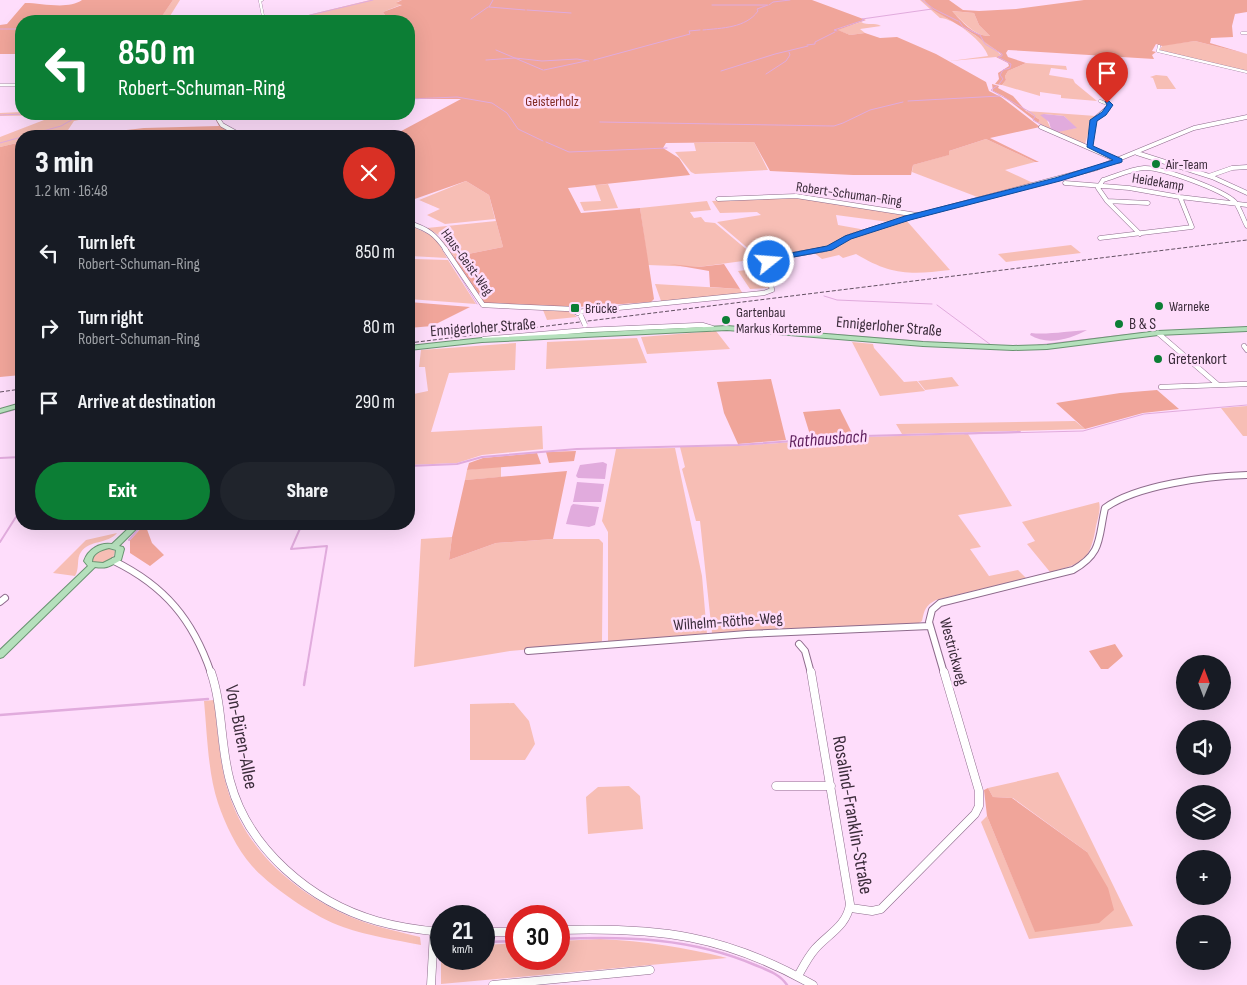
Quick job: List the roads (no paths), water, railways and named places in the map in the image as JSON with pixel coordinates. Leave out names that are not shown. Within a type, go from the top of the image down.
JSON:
[{"type":"main road","name":"Ennigerloher Straße","points":[[415,347],[482,340],[738,328],[923,344],[1013,348],[1055,346],[1158,333],[1247,329]]},
{"type":"main road","points":[[0,411],[15,407]]},
{"type":"main road","points":[[114,546],[131,530]]},
{"type":"main road","points":[[0,655],[93,566],[104,566],[114,561],[121,552],[118,547],[104,546],[90,554],[88,561],[93,566]]},
{"type":"street","points":[[262,0],[260,1],[263,15]]},
{"type":"street","points":[[1242,33],[1247,33]]},
{"type":"street","points":[[1159,46],[1158,51],[1247,72]]},
{"type":"street","points":[[0,85],[15,85]]},
{"type":"street","points":[[1090,147],[1094,120],[1104,114],[1110,105],[1100,101]]},
{"type":"street","name":"Robert-Schuman-Ring","points":[[577,312],[772,290],[768,267],[769,262],[774,258],[829,248],[848,238],[917,215],[1057,179],[1119,160],[1186,130],[1247,117]]},
{"type":"street","points":[[218,120],[222,126],[230,130]]},
{"type":"street","points":[[1041,127],[1119,160]]},
{"type":"street","points":[[1137,152],[1209,176],[1247,193]]},
{"type":"street","points":[[1209,176],[1232,168],[1247,167]]},
{"type":"street","points":[[1140,234],[1108,201],[1099,190],[1099,185],[1104,180],[1144,168],[1152,168],[1214,189],[1226,195],[1236,203],[1247,226]]},
{"type":"street","name":"Heidekamp","points":[[1065,183],[1099,185],[1247,205]]},
{"type":"street","points":[[1241,189],[1247,188]]},
{"type":"street","name":"Robert-Schuman-Ring","points":[[718,199],[796,196],[917,215]]},
{"type":"street","points":[[1100,238],[1192,227],[1180,197]]},
{"type":"street","points":[[1108,201],[1148,203]]},
{"type":"street","name":"Haus-Geist-Weg","points":[[415,225],[437,236],[483,305],[571,309],[577,312]]},
{"type":"street","points":[[577,312],[586,327]]},
{"type":"street","points":[[482,340],[492,337],[586,327],[702,325],[712,328]]},
{"type":"street","points":[[1158,333],[1217,384]]},
{"type":"street","points":[[1161,387],[1247,384]]},
{"type":"street","name":"Westrickweg","points":[[851,908],[872,911],[881,909],[974,814],[979,806],[979,791],[930,626],[930,613],[933,607],[940,603],[1066,572],[1087,563],[1094,557],[1098,546],[1105,508],[1115,499],[1183,482],[1247,475]]},
{"type":"street","name":"Von-Büren-Allee","points":[[114,561],[157,588],[184,617],[196,635],[205,653],[217,696],[226,760],[233,791],[254,836],[276,862],[302,884],[332,902],[388,924],[430,931]]},
{"type":"street","name":"Wilhelm-Röthe-Weg","points":[[528,651],[747,634],[930,626]]},
{"type":"street","name":"Rosalind-Franklin-Straße","points":[[799,644],[805,651],[809,662],[851,908],[846,921],[813,951],[802,980]]},
{"type":"street","points":[[776,786],[831,786]]},
{"type":"street","points":[[570,929],[646,929],[719,942],[756,956],[813,985]]},
{"type":"street","name":"Von-Büren-Allee","points":[[431,985],[433,970]]},
{"type":"street","points":[[493,985],[650,970]]},
{"type":"waterway","points":[[310,15],[373,0]]},
{"type":"waterway","points":[[493,0],[489,7],[525,10]]},
{"type":"waterway","points":[[769,5],[773,2],[790,0]]},
{"type":"waterway","points":[[922,0],[934,9],[958,21]]},
{"type":"waterway","points":[[712,5],[767,5]]},
{"type":"waterway","points":[[703,30],[726,28],[740,24],[753,17],[758,11],[757,9],[768,5]]},
{"type":"waterway","points":[[471,19],[488,7]]},
{"type":"waterway","points":[[837,31],[834,30],[864,20],[862,19],[932,9]]},
{"type":"waterway","points":[[527,10],[571,13]]},
{"type":"waterway","points":[[959,21],[963,27],[980,35],[985,44],[1002,54],[1002,56],[998,57],[1011,64],[1010,68],[1003,70],[1000,75],[1003,79],[999,84]]},
{"type":"waterway","points":[[0,29],[15,29]]},
{"type":"waterway","points":[[594,60],[690,34],[689,31],[700,30]]},
{"type":"waterway","points":[[807,45],[815,44],[815,42],[835,32]]},
{"type":"waterway","points":[[721,71],[808,46]]},
{"type":"waterway","points":[[496,50],[515,58]]},
{"type":"waterway","points":[[766,74],[786,61],[790,55],[789,52]]},
{"type":"waterway","points":[[486,60],[515,58]]},
{"type":"waterway","points":[[515,58],[543,70]]},
{"type":"waterway","points":[[515,58],[542,61],[577,59],[589,61]]},
{"type":"waterway","points":[[544,70],[586,61]]},
{"type":"waterway","points":[[997,86],[991,90],[1030,112],[1035,116],[1033,120],[1042,125]]},
{"type":"waterway","points":[[908,101],[1000,96]]},
{"type":"waterway","points":[[415,99],[457,97],[492,103],[507,113],[518,129],[543,141]]},
{"type":"waterway","points":[[600,122],[834,126],[870,110],[903,102]]},
{"type":"waterway","points":[[0,115],[15,114]]},
{"type":"waterway","points":[[47,130],[61,126],[72,120]]},
{"type":"waterway","points":[[0,143],[15,139]]},
{"type":"waterway","points":[[546,142],[569,152],[667,148]]},
{"type":"waterway","points":[[451,262],[477,304]]},
{"type":"waterway","points":[[824,296],[837,300],[932,304]]},
{"type":"waterway","points":[[937,305],[991,345]]},
{"type":"waterway","points":[[1038,345],[1149,332]]},
{"type":"waterway","points":[[830,334],[928,342]]},
{"type":"waterway","name":"Rathausbach","points":[[965,434],[1083,431],[1144,414],[1247,405]]},
{"type":"waterway","points":[[0,414],[15,410]]},
{"type":"waterway","name":"Rathausbach","points":[[415,466],[457,464],[482,457],[577,449],[738,445],[863,436],[1020,432]]},
{"type":"waterway","points":[[0,458],[15,457]]},
{"type":"waterway","points":[[0,542],[15,518]]},
{"type":"waterway","name":"Rathausbach","points":[[129,540],[138,530]]},
{"type":"waterway","points":[[299,530],[291,549],[327,546],[306,673]]},
{"type":"waterway","points":[[304,685],[306,672]]},
{"type":"waterway","points":[[0,715],[208,699]]},
{"type":"waterway","points":[[570,939],[634,939],[683,944],[707,949],[769,971],[777,975],[787,985]]},
{"type":"waterway","points":[[495,942],[505,941]]},
{"type":"railway","points":[[415,342],[1247,240]]},
{"type":"railway","points":[[0,392],[15,390]]},
{"type":"place","name":"Air-Team","points":[[1156,164]]},
{"type":"place","name":"Warneke","points":[[1159,306]]},
{"type":"place","name":"Brücke","points":[[575,308]]},
{"type":"place","name":"Gartenbau Markus Kortemme","points":[[726,320]]},
{"type":"place","name":"B & S","points":[[1119,324]]},
{"type":"place","name":"Gretenkort","points":[[1158,359]]},
{"type":"park label","name":"Geisterholz","points":[[552,101]]}]
